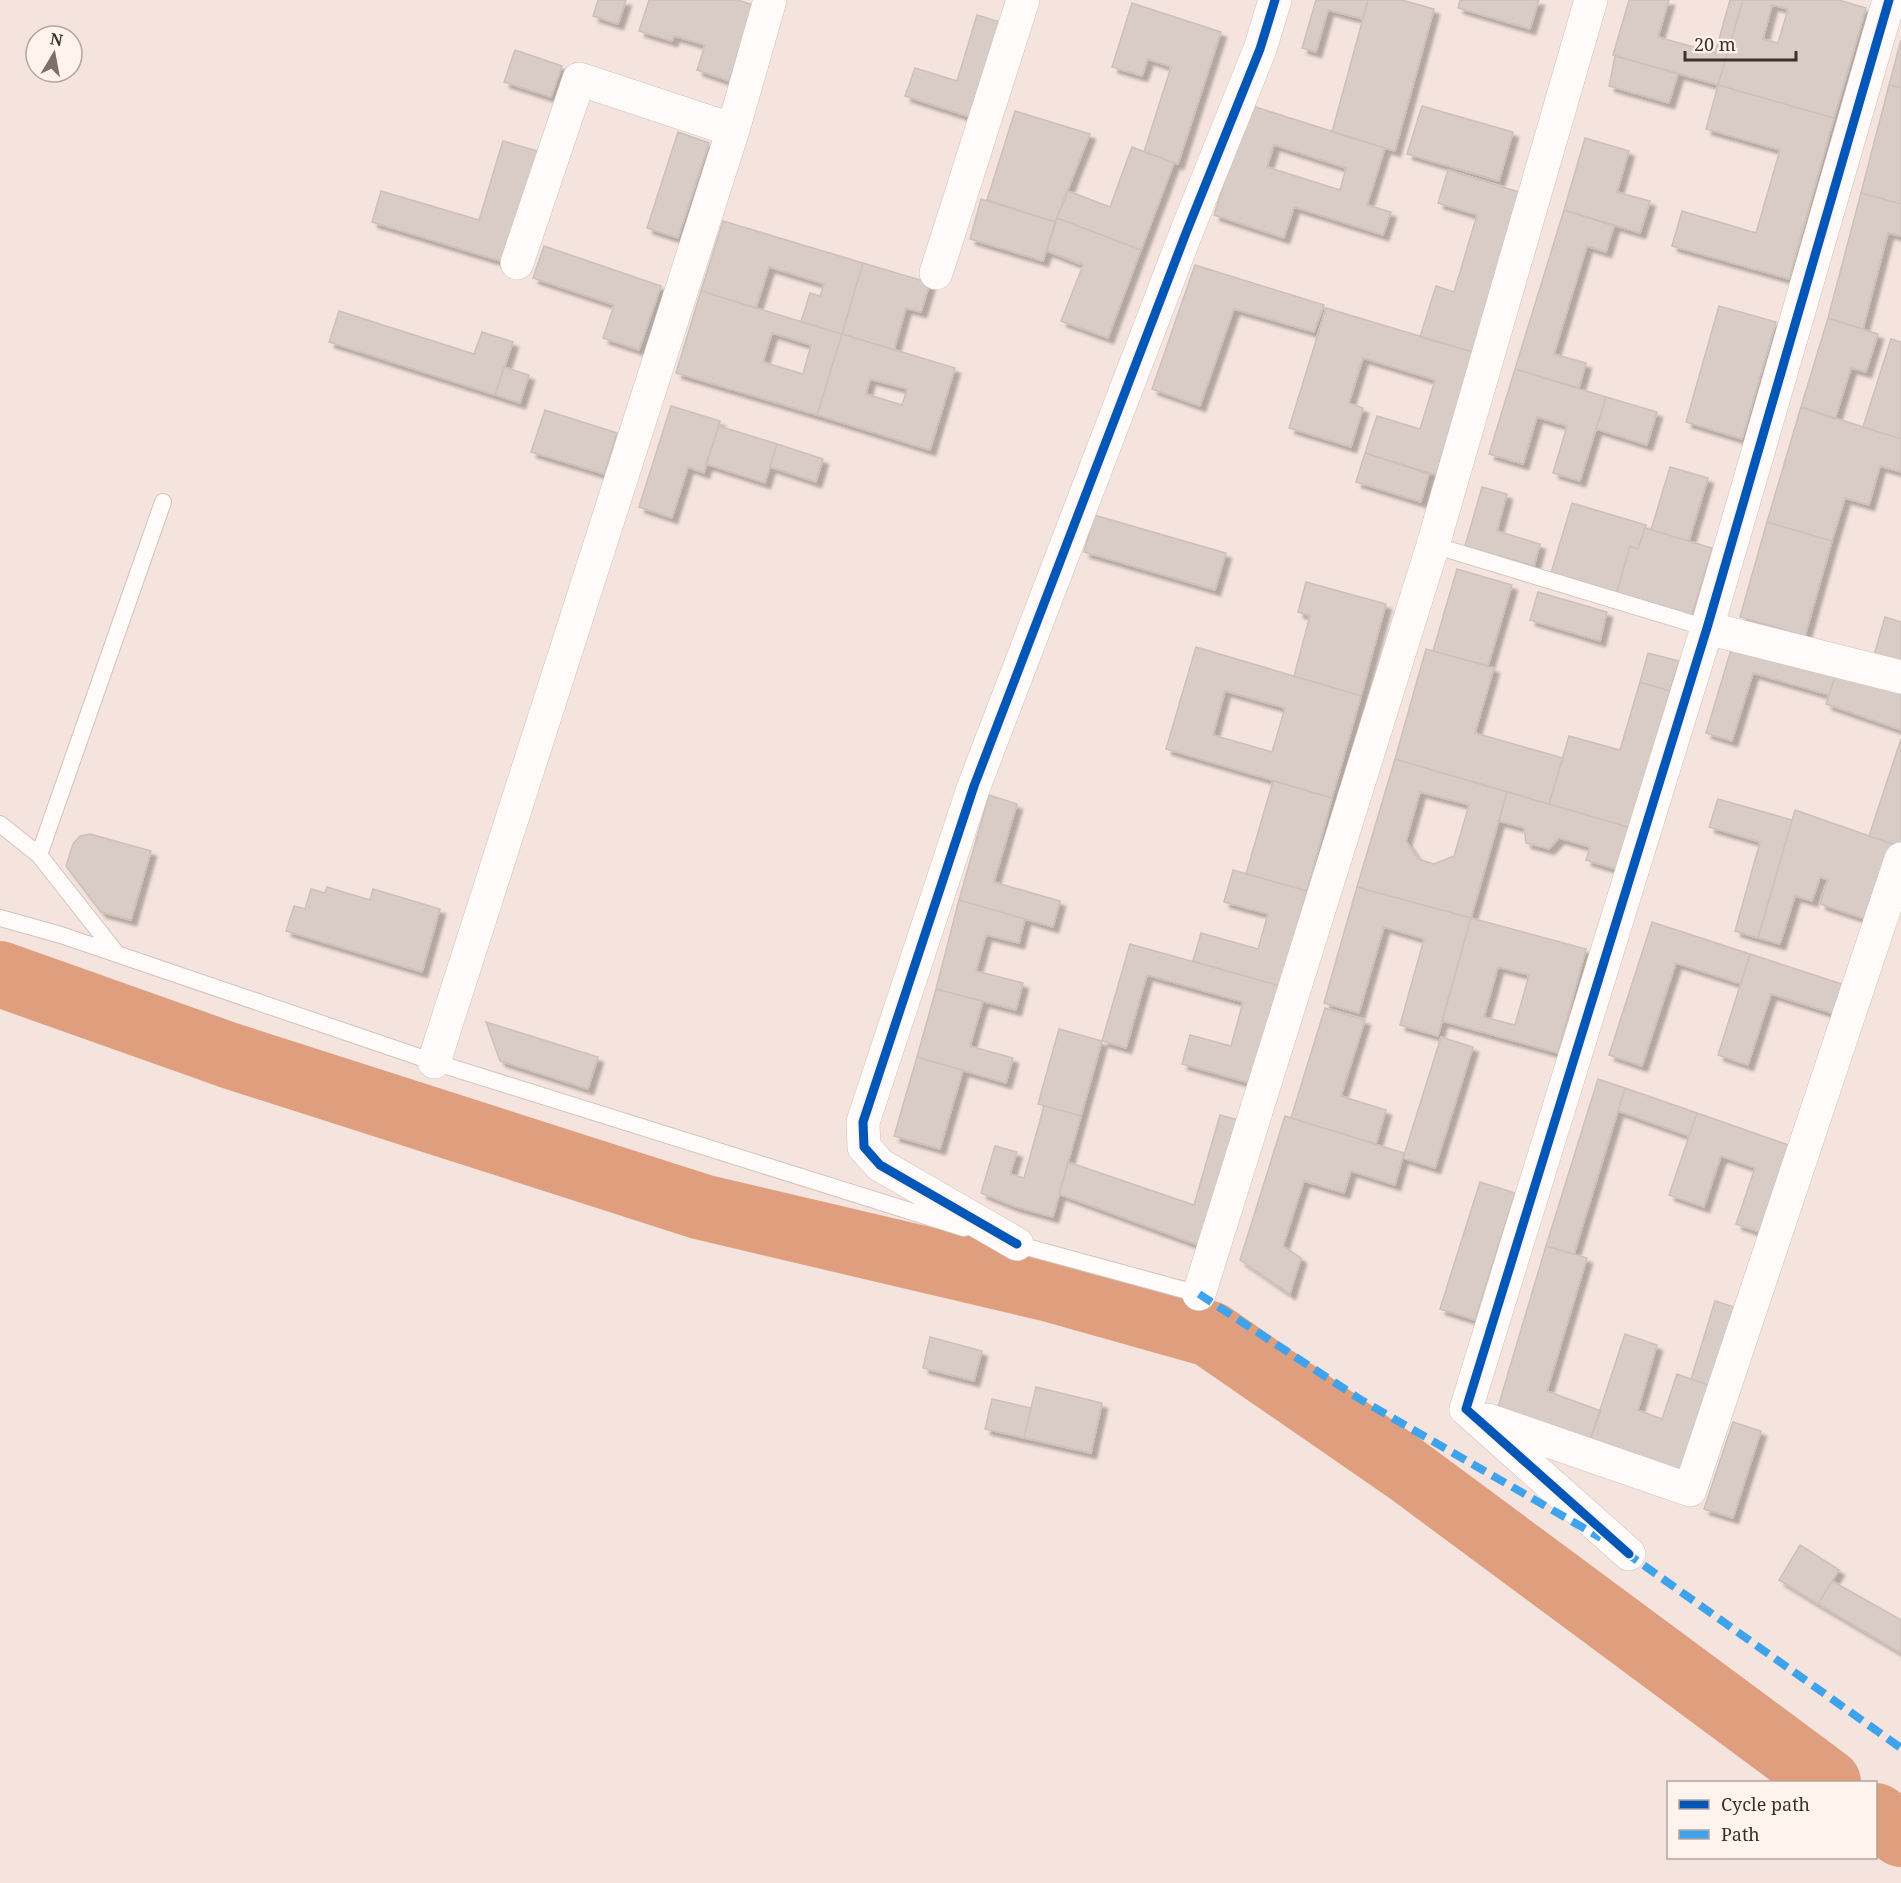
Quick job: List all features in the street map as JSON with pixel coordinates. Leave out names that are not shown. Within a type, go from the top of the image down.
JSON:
[{"type":"street","points":[[434,1062],[733,130],[770,0]]},
{"type":"street","points":[[936,273],[1023,0]]},
{"type":"street","points":[[1017,1244],[880,1165],[864,1147],[863,1122],[974,786],[1182,244],[1260,49],[1275,0]]},
{"type":"street","points":[[1199,1294],[1433,545],[1591,0]]},
{"type":"street","points":[[1629,1554],[1466,1409],[1707,628],[1889,0]]},
{"type":"street","points":[[517,263],[579,79],[733,130]]},
{"type":"street","points":[[1707,628],[1901,678]]},
{"type":"street","points":[[1473,1415],[1690,1490],[1901,859]]},
{"type":"lane","points":[[39,855],[163,502]]},
{"type":"lane","points":[[1433,545],[1707,628]]},
{"type":"lane","points":[[0,824],[39,855],[118,955]]},
{"type":"lane","points":[[0,918],[61,935],[434,1062],[1017,1244],[1199,1294]]},
{"type":"building","points":[[598,0],[626,0],[618,24],[593,16]]},
{"type":"building","points":[[649,0],[738,0],[754,5],[729,81],[697,70],[705,45],[674,36],[672,41],[639,31]]},
{"type":"building","points":[[1316,0],[1368,0],[1363,19],[1328,10],[1316,52],[1302,48]]},
{"type":"building","points":[[1368,0],[1402,0],[1434,9],[1395,151],[1332,132]]},
{"type":"building","points":[[1460,0],[1539,0],[1530,29],[1458,8]]},
{"type":"building","points":[[1629,0],[1669,0],[1658,37],[1715,53],[1730,0],[1743,0],[1718,85],[1613,55]]},
{"type":"building","points":[[1743,0],[1839,0],[1866,8],[1834,118],[1718,85]],"holes":[[[1772,5],[1788,9],[1778,43],[1763,39]]]},
{"type":"building","points":[[1132,3],[1221,32],[1178,164],[1144,152],[1171,67],[1148,59],[1142,76],[1112,67]]},
{"type":"building","points":[[977,15],[1009,25],[979,120],[905,96],[915,68],[957,81]]},
{"type":"building","points":[[1901,40],[1901,88],[1889,85]]},
{"type":"building","points":[[515,50],[562,66],[551,97],[504,82]]},
{"type":"building","points":[[1615,56],[1678,74],[1669,103],[1609,86]]},
{"type":"building","points":[[1718,85],[1834,118],[1789,279],[1672,246],[1682,211],[1756,233],[1780,150],[1706,129]]},
{"type":"building","points":[[1889,85],[1901,88],[1901,204],[1861,193]]},
{"type":"building","points":[[1249,105],[1385,148],[1367,205],[1391,212],[1383,235],[1294,207],[1284,238],[1214,215]],"holes":[[[1274,145],[1346,168],[1340,190],[1267,167]]]},
{"type":"building","points":[[1422,106],[1513,132],[1499,181],[1407,154]]},
{"type":"building","points":[[1015,111],[1090,134],[1055,222],[987,200]]},
{"type":"building","points":[[678,132],[709,143],[678,238],[647,228]]},
{"type":"building","points":[[1585,138],[1629,151],[1617,192],[1650,201],[1640,233],[1564,210]]},
{"type":"building","points":[[503,141],[544,153],[510,264],[372,222],[381,191],[479,220]]},
{"type":"building","points":[[1132,147],[1174,163],[1141,250],[1057,218],[1068,191],[1110,207]]},
{"type":"building","points":[[1448,170],[1522,193],[1473,352],[1420,337],[1436,286],[1454,292],[1477,215],[1438,203]]},
{"type":"building","points":[[1861,193],[1901,204],[1901,236],[1888,233],[1863,329],[1828,318]]},
{"type":"building","points":[[981,199],[1055,222],[1043,261],[970,239]]},
{"type":"building","points":[[1564,210],[1614,226],[1606,252],[1587,246],[1554,354],[1586,363],[1579,388],[1515,369]]},
{"type":"building","points":[[1057,218],[1141,250],[1108,338],[1061,321],[1083,265],[1047,251]]},
{"type":"building","points":[[723,221],[863,263],[842,334],[801,322],[810,293],[820,296],[824,284],[769,267],[756,308],[701,291]]},
{"type":"building","points":[[544,246],[661,286],[639,350],[603,338],[614,305],[533,278]]},
{"type":"building","points":[[863,263],[930,283],[921,312],[906,308],[894,350],[842,334]]},
{"type":"building","points":[[1195,265],[1324,305],[1314,332],[1234,309],[1200,406],[1152,389]]},
{"type":"building","points":[[701,291],[842,334],[817,415],[676,373]],"holes":[[[772,333],[811,345],[803,374],[763,362]]]},
{"type":"building","points":[[1719,306],[1776,322],[1742,439],[1686,422]]},
{"type":"building","points":[[1326,308],[1473,352],[1436,475],[1365,453],[1377,416],[1420,429],[1435,380],[1363,358],[1349,403],[1363,408],[1351,447],[1289,428]]},
{"type":"building","points":[[339,311],[474,354],[482,332],[513,342],[495,395],[329,342]]},
{"type":"building","points":[[1828,318],[1878,334],[1866,372],[1851,368],[1835,419],[1801,407]]},
{"type":"building","points":[[842,334],[955,368],[930,450],[817,415]],"holes":[[[870,379],[907,389],[902,405],[866,394]]]},
{"type":"building","points":[[1891,339],[1901,342],[1901,439],[1863,427]]},
{"type":"building","points":[[504,367],[529,375],[520,403],[495,395]]},
{"type":"building","points":[[1515,369],[1606,397],[1580,481],[1553,473],[1567,426],[1537,417],[1523,464],[1489,454]]},
{"type":"building","points":[[1606,397],[1657,412],[1647,445],[1596,429]]},
{"type":"building","points":[[671,406],[720,421],[704,473],[688,467],[672,518],[639,507]]},
{"type":"building","points":[[1801,407],[1901,439],[1901,472],[1880,466],[1869,505],[1845,498],[1832,541],[1767,522]]},
{"type":"building","points":[[545,410],[617,433],[604,474],[531,452]]},
{"type":"building","points":[[719,426],[777,444],[765,483],[706,464]]},
{"type":"building","points":[[777,444],[823,459],[816,482],[770,467]]},
{"type":"building","points":[[1365,453],[1429,474],[1421,502],[1356,482]]},
{"type":"building","points":[[1670,467],[1708,478],[1689,541],[1651,530]]},
{"type":"building","points":[[1482,487],[1507,494],[1497,531],[1540,544],[1534,566],[1465,546]]},
{"type":"building","points":[[1572,503],[1646,525],[1638,549],[1630,546],[1616,595],[1550,576]]},
{"type":"building","points":[[1094,515],[1226,553],[1215,590],[1084,552]]},
{"type":"building","points":[[1767,522],[1832,541],[1805,636],[1740,617]]},
{"type":"building","points":[[1645,528],[1712,548],[1691,618],[1616,595],[1630,546],[1638,549]]},
{"type":"building","points":[[1457,569],[1512,585],[1488,666],[1433,651]]},
{"type":"building","points":[[1306,582],[1386,604],[1361,696],[1294,676],[1310,616],[1298,612]]},
{"type":"building","points":[[1538,592],[1607,612],[1600,641],[1530,620]]},
{"type":"building","points":[[1885,617],[1901,622],[1901,671],[1872,662]]},
{"type":"building","points":[[1734,640],[1837,671],[1829,695],[1753,673],[1732,741],[1706,733]]},
{"type":"building","points":[[1196,647],[1361,696],[1332,798],[1166,749]],"holes":[[[1225,691],[1285,708],[1272,752],[1213,735]]]},
{"type":"building","points":[[1426,649],[1494,668],[1475,733],[1563,758],[1549,804],[1395,759]]},
{"type":"building","points":[[1648,653],[1679,661],[1670,691],[1640,682]]},
{"type":"building","points":[[1837,671],[1901,693],[1901,730],[1826,704]]},
{"type":"building","points":[[1640,682],[1670,691],[1631,828],[1549,804],[1569,736],[1620,750]]},
{"type":"building","points":[[1901,739],[1901,847],[1869,836]]},
{"type":"building","points":[[1395,759],[1507,792],[1471,918],[1357,887]],"holes":[[[1420,792],[1469,805],[1454,856],[1434,864],[1418,859],[1406,841]]]},
{"type":"building","points":[[1273,781],[1332,798],[1307,891],[1246,874]]},
{"type":"building","points":[[1507,792],[1631,828],[1619,870],[1586,860],[1590,847],[1559,838],[1549,849],[1526,843],[1524,828],[1499,821]]},
{"type":"building","points":[[989,795],[1017,804],[994,882],[1060,901],[1053,927],[959,900]]},
{"type":"building","points":[[1718,799],[1792,820],[1758,938],[1735,931],[1760,842],[1709,827]]},
{"type":"building","points":[[1795,810],[1901,847],[1877,923],[1820,904],[1828,880],[1820,877],[1812,901],[1795,896],[1780,944],[1758,938]]},
{"type":"building","points":[[90,834],[151,851],[131,920],[101,912],[66,866],[73,844],[80,836]]},
{"type":"building","points":[[1233,870],[1307,891],[1280,986],[1193,961],[1201,933],[1258,949],[1268,914],[1224,902]]},
{"type":"building","points":[[327,887],[370,900],[373,889],[440,909],[422,972],[286,931],[294,906],[305,909],[311,889],[325,893]]},
{"type":"building","points":[[1357,887],[1471,918],[1438,1036],[1400,1025],[1424,939],[1384,927],[1359,1013],[1324,1003]]},
{"type":"building","points":[[959,900],[1025,919],[1019,943],[986,935],[976,971],[1023,983],[1016,1010],[936,989]]},
{"type":"building","points":[[1471,918],[1586,949],[1558,1053],[1442,1021]],"holes":[[[1498,967],[1529,975],[1515,1025],[1484,1017]]]},
{"type":"building","points":[[1652,922],[1750,954],[1741,984],[1676,963],[1642,1066],[1609,1055]]},
{"type":"building","points":[[1130,944],[1280,986],[1253,1084],[1182,1064],[1190,1035],[1231,1046],[1243,1002],[1147,975],[1126,1048],[1102,1041]]},
{"type":"building","points":[[1750,954],[1848,986],[1838,1015],[1771,994],[1748,1065],[1718,1055]]},
{"type":"building","points":[[936,989],[983,1001],[970,1046],[1013,1058],[1006,1083],[917,1057]]},
{"type":"building","points":[[1325,1008],[1365,1020],[1341,1096],[1386,1110],[1376,1144],[1291,1118]]},
{"type":"building","points":[[486,1022],[598,1057],[588,1089],[500,1061]]},
{"type":"building","points":[[1059,1029],[1102,1041],[1081,1116],[1038,1104]]},
{"type":"building","points":[[1441,1037],[1473,1047],[1435,1168],[1403,1158]]},
{"type":"building","points":[[917,1057],[963,1070],[940,1149],[894,1136]]},
{"type":"building","points":[[1598,1079],[1625,1088],[1574,1254],[1546,1246]]},
{"type":"building","points":[[1625,1088],[1697,1113],[1689,1136],[1618,1111]]},
{"type":"building","points":[[1044,1106],[1081,1116],[1053,1217],[1016,1207],[981,1193],[995,1146],[1017,1152],[1010,1174],[1024,1178]]},
{"type":"building","points":[[1697,1113],[1797,1148],[1768,1235],[1736,1224],[1755,1168],[1721,1156],[1704,1207],[1669,1195]]},
{"type":"building","points":[[1220,1115],[1242,1121],[1206,1248],[1059,1194],[1068,1162],[1194,1205]]},
{"type":"building","points":[[1285,1116],[1404,1153],[1395,1185],[1351,1171],[1344,1193],[1304,1181],[1283,1246],[1301,1258],[1290,1294],[1240,1260]]},
{"type":"building","points":[[1480,1182],[1515,1193],[1475,1320],[1440,1309]]},
{"type":"building","points":[[1546,1246],[1587,1258],[1547,1391],[1601,1411],[1590,1440],[1498,1407]]},
{"type":"building","points":[[1715,1301],[1746,1311],[1722,1390],[1691,1379]]},
{"type":"building","points":[[1625,1334],[1657,1345],[1638,1410],[1662,1419],[1677,1374],[1722,1390],[1691,1476],[1590,1440]]},
{"type":"building","points":[[930,1337],[982,1351],[974,1381],[923,1368]]},
{"type":"building","points":[[1036,1387],[1102,1403],[1091,1453],[1024,1438]]},
{"type":"building","points":[[992,1399],[1031,1408],[1024,1438],[985,1429]]},
{"type":"building","points":[[1733,1422],[1761,1431],[1733,1518],[1704,1509]]},
{"type":"building","points":[[1800,1545],[1839,1570],[1818,1604],[1779,1580]]},
{"type":"building","points":[[1832,1581],[1901,1620],[1901,1653],[1818,1604]]},
{"type":"waterway","points":[[0,974],[228,1055],[702,1207],[1050,1289],[1210,1334],[1407,1470],[1827,1781]]},
{"type":"waterway","points":[[1877,1817],[1901,1834]]},
{"type":"marked path","points":[[1199,1294],[1363,1401],[1601,1538]]},
{"type":"marked path","points":[[1625,1552],[1901,1748]]},
{"type":"cycle path","points":[[1017,1244],[880,1165],[864,1147],[863,1122],[974,786],[1186,233],[1260,49],[1275,0]]},
{"type":"cycle path","points":[[1629,1554],[1466,1409],[1707,628],[1889,0]]}]
